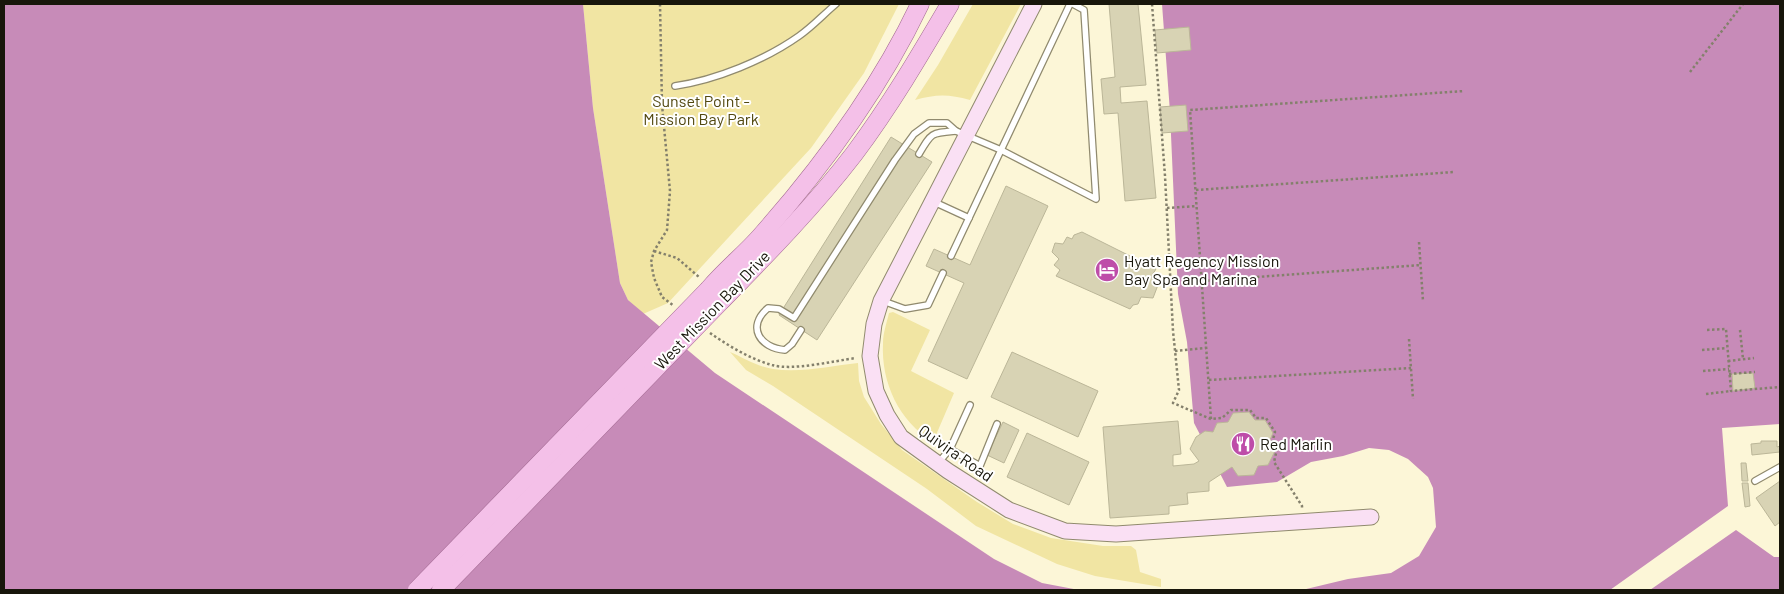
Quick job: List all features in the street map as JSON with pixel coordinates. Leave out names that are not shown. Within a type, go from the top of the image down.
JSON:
[{"type":"main road","name":"West Mission Bay Drive","points":[[441,590],[759,238],[826,156],[883,70],[920,4]]},
{"type":"main road","name":"West Mission Bay Drive","points":[[418,590],[711,290],[818,198],[854,154],[888,106],[950,4]]},
{"type":"street","name":"Quivira Road","points":[[1034,4],[961,133],[932,201],[881,301],[874,324],[870,356],[876,391],[887,415],[902,437],[938,464],[1009,510],[1065,531],[1116,534],[1371,517]]},
{"type":"lane","points":[[675,86],[694,83],[760,59],[799,36],[836,4]]},
{"type":"lane","points":[[801,330],[792,344],[785,350],[775,349],[758,336],[757,324],[760,315],[768,308],[779,309],[794,318],[895,160],[914,134],[929,123],[947,122],[961,133],[1001,150],[1096,200],[1084,10],[1071,4],[1001,150],[969,218],[950,256]]},
{"type":"lane","points":[[919,154],[933,133],[961,133]]},
{"type":"lane","points":[[932,201],[969,218]]},
{"type":"lane","points":[[881,301],[905,309],[928,305],[943,273]]},
{"type":"lane","points":[[938,464],[950,449],[970,405]]},
{"type":"lane","points":[[950,449],[980,466],[997,424]]},
{"type":"lane","points":[[1755,481],[1780,467]]},
{"type":"path","points":[[660,4],[662,105],[670,190],[667,230],[654,251],[651,262],[654,278],[662,297],[676,307]]},
{"type":"path","points":[[1152,4],[1179,390],[1173,403],[1211,419],[1222,418],[1230,410],[1250,410],[1256,418],[1266,418],[1275,432],[1272,443],[1278,449],[1274,462],[1302,506],[1304,521]]},
{"type":"path","points":[[1690,72],[1743,4]]},
{"type":"path","points":[[1211,419],[1190,110],[1464,91]]},
{"type":"path","points":[[1196,190],[1454,172]]},
{"type":"path","points":[[1167,208],[1197,206]]},
{"type":"path","points":[[1419,242],[1423,301]]},
{"type":"path","points":[[654,251],[677,258],[711,290]]},
{"type":"path","points":[[1202,280],[1421,265]]},
{"type":"path","points":[[705,329],[748,356],[773,366],[794,366],[870,356]]},
{"type":"path","points":[[1707,330],[1726,329],[1731,391]]},
{"type":"path","points":[[1740,330],[1743,360]]},
{"type":"path","points":[[1409,339],[1413,399]]},
{"type":"path","points":[[1175,351],[1206,348]]},
{"type":"path","points":[[1702,350],[1727,348]]},
{"type":"path","points":[[1728,361],[1754,358]]},
{"type":"path","points":[[1209,380],[1411,368]]},
{"type":"path","points":[[1703,371],[1729,369]]},
{"type":"path","points":[[1729,374],[1755,372]]},
{"type":"path","points":[[1706,394],[1780,387]]},
{"type":"green space","name":"Sunset Point - Mission Bay Park","points":[[583,4],[899,4],[864,73],[811,148],[668,303],[643,314],[628,300],[620,283],[593,108]]},
{"type":"green space","points":[[973,4],[1021,4],[970,100],[942,96],[915,100],[938,65]]},
{"type":"green space","points":[[893,312],[930,330],[911,371],[954,393],[933,442],[921,433],[902,412],[894,400],[889,386],[883,358],[883,339],[889,313]]},
{"type":"green space","points":[[730,352],[762,366],[784,370],[805,370],[858,363],[859,381],[864,397],[881,424],[902,450],[977,502],[1013,524],[1051,538],[1103,546],[1131,546],[1136,550],[1140,572],[1161,579],[1161,587],[1095,576],[1057,564],[976,526],[927,489],[746,370]]},
{"type":"shaded area","points":[[4,4],[583,4],[593,108],[620,283],[628,300],[715,373],[994,559],[1042,583],[1079,590],[4,590]]},
{"type":"shaded area","points":[[1162,4],[1780,4],[1780,424],[1722,428],[1728,506],[1610,590],[1302,590],[1348,579],[1391,573],[1419,556],[1436,527],[1433,488],[1428,477],[1408,459],[1389,450],[1369,448],[1343,456],[1311,462],[1277,482],[1227,487],[1194,423],[1187,342],[1178,294],[1170,112]]},
{"type":"shaded area","points":[[1736,530],[1774,557],[1780,557],[1780,590],[1650,590]]},
{"type":"building","points":[[1109,4],[1138,4],[1146,85],[1120,87],[1121,103],[1147,101],[1156,198],[1125,201],[1118,113],[1104,114],[1101,79],[1115,77]]},
{"type":"building","points":[[1189,27],[1191,50],[1157,53],[1155,30]]},
{"type":"building","points":[[1186,105],[1188,131],[1162,133],[1160,107]]},
{"type":"building","points":[[891,137],[932,162],[817,340],[779,315]]},
{"type":"building","points":[[1006,186],[1048,206],[967,379],[928,361],[964,283],[926,266],[934,249],[970,265]]},
{"type":"building","name":"Hyatt Regency Mission Bay Spa and Marina","points":[[1082,232],[1156,269],[1151,277],[1158,285],[1153,298],[1141,297],[1138,304],[1133,305],[1130,309],[1056,276],[1060,270],[1054,265],[1059,259],[1052,252],[1055,243],[1063,244],[1067,237],[1072,239],[1074,235]]},
{"type":"building","points":[[1012,352],[1098,391],[1078,437],[991,397]]},
{"type":"building","points":[[1753,373],[1755,388],[1733,391],[1732,374]]},
{"type":"building","points":[[1249,412],[1255,420],[1265,420],[1273,433],[1269,442],[1275,451],[1268,465],[1258,466],[1254,475],[1238,476],[1232,467],[1209,482],[1209,491],[1187,493],[1188,504],[1169,506],[1169,514],[1110,518],[1103,427],[1178,421],[1181,454],[1173,455],[1173,466],[1194,464],[1199,461],[1190,449],[1196,437],[1205,431],[1213,432],[1217,423],[1228,422],[1233,413]]},
{"type":"building","points":[[1003,422],[1019,430],[1004,463],[987,455]]},
{"type":"building","points":[[1027,433],[1089,462],[1069,505],[1007,477]]},
{"type":"building","points":[[1761,441],[1777,441],[1777,447],[1780,446],[1780,452],[1752,455],[1751,444],[1761,443]]},
{"type":"building","points":[[1741,463],[1746,463],[1748,481],[1742,481]]},
{"type":"building","points":[[1780,481],[1780,522],[1775,526],[1756,498]]},
{"type":"building","points":[[1742,483],[1748,483],[1750,506],[1745,507]]},
{"type":"place","name":"Hyatt Regency Mission Bay Spa and Marina","points":[[1107,270]]},
{"type":"place","name":"Red Marlin","points":[[1243,444]]}]
